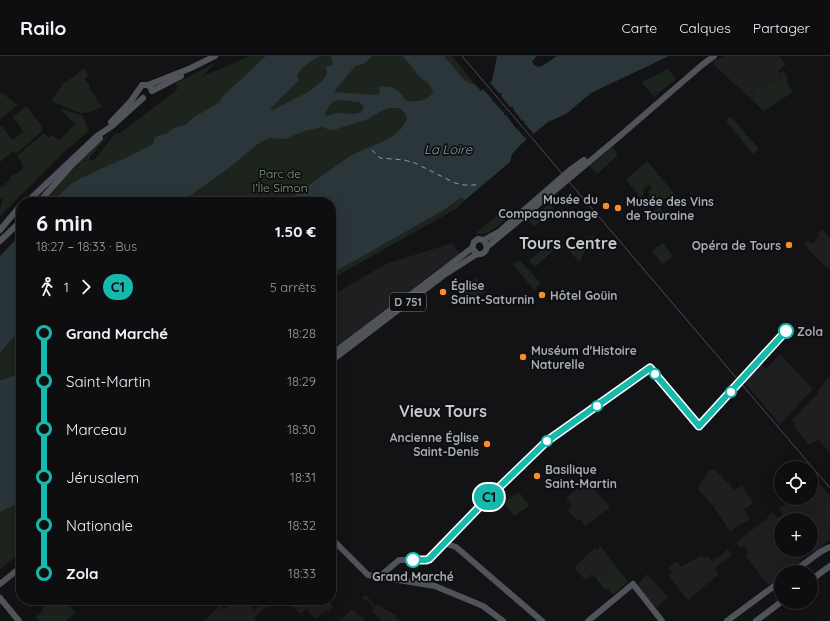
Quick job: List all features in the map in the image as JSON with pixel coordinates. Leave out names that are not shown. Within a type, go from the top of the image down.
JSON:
[{"type":"main road","points":[[109,127],[110,123],[138,92],[142,85],[148,85],[191,68],[215,56]]},
{"type":"main road","points":[[708,56],[651,104],[610,142],[570,170],[500,231],[484,240],[481,239],[476,241],[472,245],[475,253],[483,254],[487,247],[702,64],[714,56]]},
{"type":"main road","points":[[32,197],[143,98],[150,97],[152,91],[179,77],[191,68]]},
{"type":"main road","points":[[148,85],[152,91]]},
{"type":"main road","points":[[138,92],[143,98]]},
{"type":"main road","points":[[43,197],[72,165],[100,139],[101,134]]},
{"type":"main road","points":[[29,197],[38,190]]},
{"type":"main road","points":[[0,233],[16,217]]},
{"type":"main road","points":[[0,230],[16,218]]},
{"type":"main road","points":[[0,241],[16,219]]},
{"type":"main road","points":[[484,240],[487,247]]},
{"type":"main road","name":"D 751","points":[[336,351],[472,248]]},
{"type":"main road","name":"D 751","points":[[336,357],[444,275],[477,254]]},
{"type":"main road","points":[[336,543],[368,575],[436,586],[445,589],[483,606],[503,621]]},
{"type":"main road","points":[[379,577],[399,560],[426,560],[444,543],[456,547],[542,621]]},
{"type":"main road","points":[[804,565],[828,549]]},
{"type":"main road","points":[[0,578],[16,566]]},
{"type":"main road","points":[[818,575],[830,566]]},
{"type":"main road","points":[[0,584],[16,571]]},
{"type":"main road","points":[[588,621],[633,584],[662,621]]},
{"type":"main road","points":[[727,621],[774,586]]},
{"type":"main road","points":[[0,591],[1,599],[19,621]]},
{"type":"main road","points":[[756,621],[774,607]]},
{"type":"shaded area","points":[[724,56],[779,56],[786,65],[778,71],[783,77],[758,90],[750,98],[716,67],[713,62]]},
{"type":"shaded area","points":[[822,229],[830,238],[830,270],[813,255],[804,244],[808,240],[812,244],[817,241],[816,238],[819,236],[817,233]]},
{"type":"shaded area","points":[[452,243],[460,254],[438,269],[339,345],[336,341],[336,293],[386,264]]},
{"type":"shaded area","points":[[476,277],[486,291],[468,306],[458,292]]},
{"type":"shaded area","points":[[780,354],[813,389],[780,424],[744,382],[761,364],[766,369]]},
{"type":"shaded area","points":[[829,376],[830,453],[818,439],[809,445],[794,426],[795,424],[792,420],[818,394],[817,392]]},
{"type":"shaded area","points":[[714,469],[735,490],[742,485],[753,503],[744,509],[750,519],[730,531],[698,487],[709,471]]},
{"type":"shaded area","points":[[586,481],[610,507],[585,526],[580,519],[577,520],[568,510],[573,506],[566,498]]},
{"type":"shaded area","points":[[818,485],[821,485],[830,496],[830,540],[818,549],[818,513],[782,513],[779,508],[784,505],[818,505]]},
{"type":"shaded area","points":[[773,512],[774,557],[804,557],[795,565],[774,565],[774,582],[770,584],[766,583],[745,555],[748,552],[743,545],[740,547],[736,542],[769,517]]},
{"type":"shaded area","points":[[601,546],[614,564],[608,568],[609,574],[607,575],[602,573],[596,578],[592,574],[585,580],[575,566],[595,548],[598,550],[598,547]]},
{"type":"shaded area","points":[[728,549],[732,555],[715,568],[719,574],[688,600],[668,575],[672,572],[668,568],[676,561],[681,567],[702,555],[704,558],[707,556],[712,562]]},
{"type":"shaded area","points":[[647,574],[668,597],[656,608],[637,585]]},
{"type":"shaded area","points":[[366,595],[375,606],[377,605],[396,615],[395,617],[401,621],[380,621],[381,619],[372,611],[374,608],[368,600],[366,601],[362,598]]},
{"type":"shaded area","points":[[221,605],[224,609],[229,605],[250,605],[254,610],[260,605],[268,605],[254,618],[256,621],[203,621]]},
{"type":"shaded area","points":[[292,605],[331,605],[333,607],[329,612],[327,610],[315,619],[306,609],[300,614],[296,610],[298,608],[297,607],[295,609]]},
{"type":"shaded area","points":[[351,610],[354,611],[366,621],[339,621]]},
{"type":"green space","name":"La Loire","points":[[248,56],[452,56],[489,101],[492,99],[501,115],[504,113],[505,115],[503,117],[511,127],[515,127],[517,129],[515,131],[524,142],[456,209],[336,276],[336,197],[47,197],[110,133],[112,132],[89,160],[94,160],[116,133],[119,134],[177,90],[176,83],[217,62],[201,77]]},
{"type":"green space","points":[[84,69],[88,75],[85,79],[86,82],[90,84],[89,87],[97,99],[97,103],[100,103],[102,107],[90,112],[80,113],[51,101],[63,84]]},
{"type":"green space","points":[[668,69],[676,79],[654,97],[642,82]]},
{"type":"green space","points":[[783,71],[788,79],[786,81],[793,92],[764,111],[750,98],[757,90],[783,77],[780,73]]},
{"type":"green space","points":[[0,92],[18,105],[0,119]]},
{"type":"green space","points":[[26,106],[42,126],[42,131],[16,154],[13,151],[0,162],[0,127],[2,126],[12,140],[24,132],[13,117]]},
{"type":"green space","points":[[60,109],[82,115],[89,131],[64,152],[19,197],[16,197],[16,200],[0,216],[0,207],[3,197],[0,198],[0,188],[10,180],[9,178],[23,168],[21,161],[17,156],[44,133],[49,138],[52,135],[59,141],[75,124]]},
{"type":"green space","points":[[729,117],[732,118],[759,149],[753,154],[727,122]]},
{"type":"green space","points":[[612,147],[618,155],[597,174],[590,166]]},
{"type":"green space","points":[[647,161],[674,193],[658,203],[664,214],[651,223],[644,217],[646,214],[648,216],[659,206],[657,203],[655,204],[648,196],[650,195],[648,192],[652,189],[649,185],[643,190],[644,192],[641,198],[626,180]]},
{"type":"green space","points":[[548,205],[551,205],[555,210],[534,227],[529,220]]},
{"type":"green space","points":[[507,207],[512,213],[496,228],[486,233],[476,233]]},
{"type":"green space","points":[[595,235],[579,262],[567,248],[585,241],[585,239],[586,240]]},
{"type":"green space","points":[[663,243],[672,257],[662,264],[652,251]]},
{"type":"green space","points":[[548,245],[553,251],[535,267],[529,260]]},
{"type":"green space","points":[[520,260],[541,284],[537,286],[535,291],[513,265]]},
{"type":"green space","points":[[16,335],[16,374],[0,381],[0,353]]},
{"type":"green space","points":[[16,376],[16,556],[0,569],[0,382]]},
{"type":"green space","points":[[519,492],[529,506],[514,516],[504,502]]},
{"type":"green space","points":[[614,564],[628,582],[613,595],[609,591],[610,589],[604,589],[596,578],[602,573],[606,575],[609,574],[607,568]]},
{"type":"green space","points":[[46,605],[69,605],[75,613],[65,621],[39,621],[36,617],[43,611],[41,609]]},
{"type":"water","name":"La Loire","points":[[266,56],[321,56],[311,61],[302,69],[297,75],[299,80],[270,109],[273,110],[310,91],[324,79],[327,73],[326,66],[331,66],[333,64],[330,56],[372,56],[365,63],[355,66],[334,92],[376,95],[380,93],[379,87],[391,87],[401,93],[405,100],[420,101],[428,98],[433,92],[428,84],[402,56],[444,56],[464,80],[477,86],[481,91],[492,81],[497,56],[537,56],[532,61],[534,65],[539,67],[557,56],[669,56],[591,93],[566,114],[548,122],[520,145],[512,154],[510,162],[465,200],[462,197],[442,211],[336,271],[336,197],[292,197],[350,156],[390,138],[401,129],[407,119],[406,115],[401,109],[390,108],[383,110],[368,119],[337,129],[330,130],[322,127],[304,131],[285,139],[270,138],[259,143],[230,167],[188,197],[57,197],[71,184],[153,144],[155,137],[166,134],[172,129],[187,124],[194,117],[220,102],[222,97]],"holes":[[[338,100],[359,102],[364,106],[361,112],[354,114],[337,113],[326,116],[325,113],[331,103]]]},
{"type":"water","points":[[16,239],[16,335],[0,353],[0,256]]},
{"type":"water","points":[[16,374],[16,504],[0,512],[0,381]]},
{"type":"pier","points":[[490,80],[489,82],[499,93],[502,93],[501,96],[510,107],[513,107],[522,121],[525,121],[524,123],[534,134],[536,134],[527,142],[527,140],[516,129],[506,115],[504,115],[504,113],[481,88]]},
{"type":"ferry route","points":[[372,150],[380,158],[404,160],[415,163],[455,183],[476,185]]},
{"type":"tram line","points":[[462,56],[830,488]]},
{"type":"bus line","name":"C1","points":[[413,560],[429,559],[540,447],[650,368],[699,426],[786,331]]},
{"type":"place","name":"Musée du Compagnonnage","points":[[606,206]]},
{"type":"place","name":"Musée des Vins de Touraine","points":[[618,208]]},
{"type":"place","name":"Opéra de Tours","points":[[789,245]]},
{"type":"place","name":"Église Saint-Saturnin","points":[[443,292]]},
{"type":"place","name":"Hôtel Goüin","points":[[542,295]]},
{"type":"place","name":"Zola","points":[[786,331]]},
{"type":"place","name":"Muséum d'Histoire Naturelle","points":[[523,357]]},
{"type":"place","name":"Ancienne Église Saint-Denis","points":[[487,444]]},
{"type":"place","name":"Basilique Saint-Martin","points":[[537,476]]},
{"type":"place","name":"Grand Marché","points":[[413,560]]},
{"type":"district","name":"Tours Centre","points":[[568,243]]},
{"type":"district","name":"Vieux Tours","points":[[443,411]]},
{"type":"park label","name":"Parc de l'Île Simon","points":[[280,180]]}]
